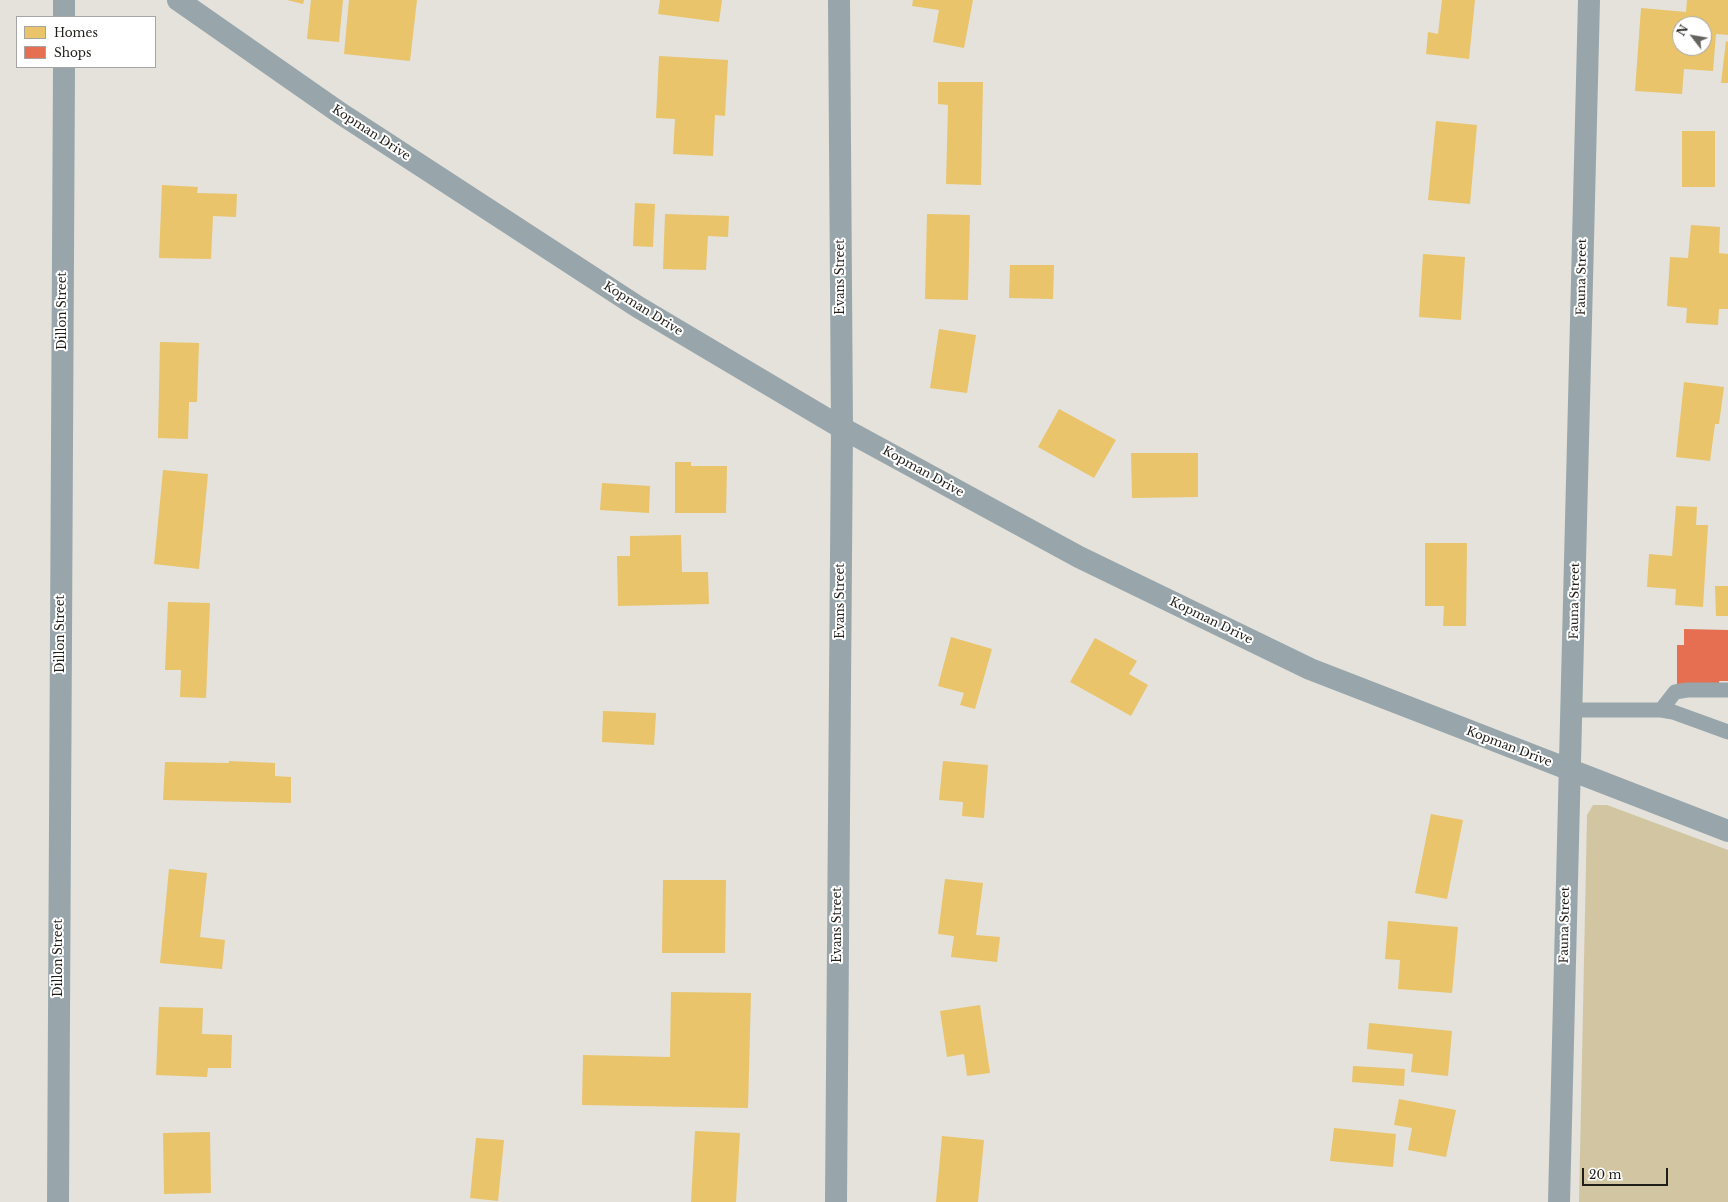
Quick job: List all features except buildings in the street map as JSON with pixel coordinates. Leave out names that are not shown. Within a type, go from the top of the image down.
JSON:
[{"type":"street","points":[[64,0],[64,16]]},
{"type":"street","name":"Kopman Drive","points":[[178,0],[340,113],[638,307],[842,428],[1079,557],[1310,669],[1728,832]]},
{"type":"street","name":"Evans Street","points":[[836,1202],[842,428],[838,0]]},
{"type":"street","name":"Fauna Street","points":[[1559,1202],[1589,0]]},
{"type":"street","name":"Dillon Street","points":[[58,1202],[64,68]]},
{"type":"lane","points":[[1661,710],[1675,692],[1687,690],[1728,690]]},
{"type":"lane","points":[[1572,710],[1661,710],[1673,712],[1728,732]]},
{"type":"shaded area","points":[[1593,805],[1607,805],[1728,850],[1728,1202],[1579,1202],[1587,815]]}]
